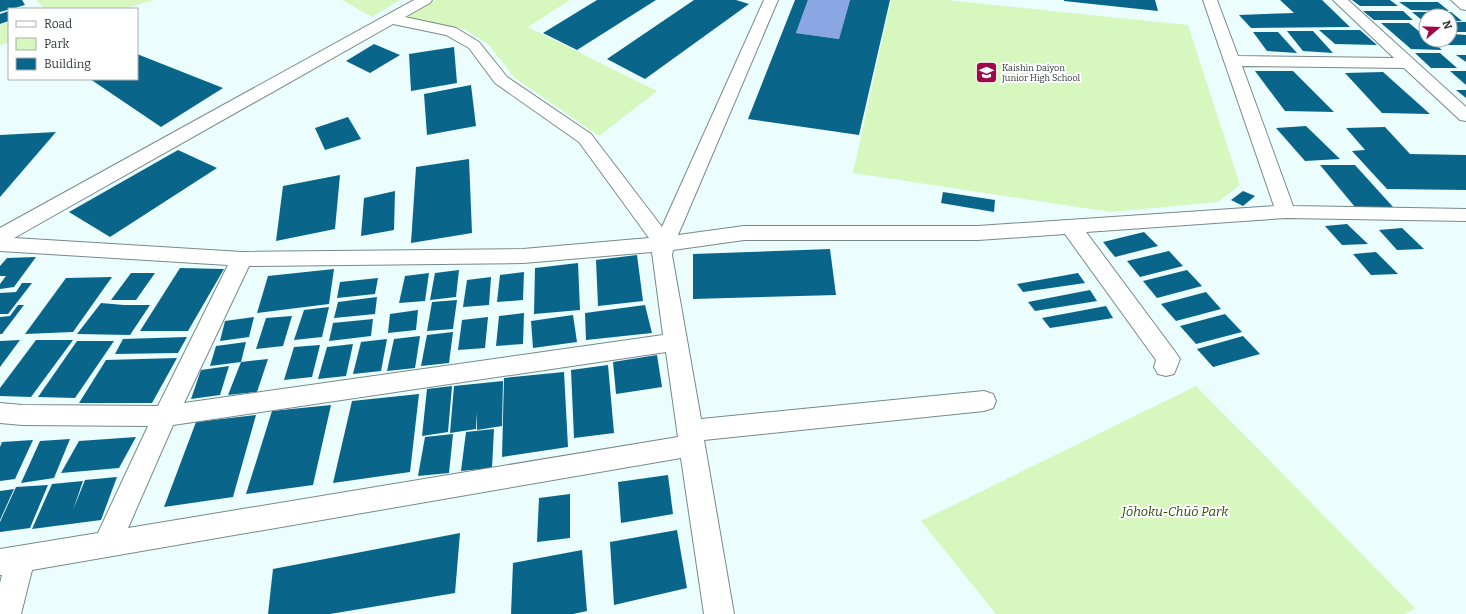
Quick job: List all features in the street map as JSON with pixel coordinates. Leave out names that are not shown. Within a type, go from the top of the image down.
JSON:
[{"type":"street","points":[[0,237],[425,0]]},
{"type":"street","points":[[719,614],[662,255],[664,244],[771,0]]},
{"type":"street","points":[[1210,0],[1286,212]]},
{"type":"street","points":[[1340,0],[1466,116]]},
{"type":"street","points":[[1458,0],[1466,6]]},
{"type":"street","points":[[391,19],[451,31],[474,46],[501,80],[585,138],[664,244]]},
{"type":"street","points":[[1231,61],[1409,63]]},
{"type":"street","points":[[0,244],[242,259],[523,256],[664,244],[744,234],[978,233],[1286,212],[1466,214]]},
{"type":"street","points":[[1071,227],[1168,359],[1166,367]]},
{"type":"street","points":[[107,545],[165,416],[242,259]]},
{"type":"street","points":[[0,413],[22,415],[165,416],[675,342]]},
{"type":"street","points":[[6,614],[11,560],[107,545],[691,438],[984,401]]},
{"type":"green space","points":[[37,0],[154,0],[126,8],[43,8]]},
{"type":"green space","points":[[342,0],[400,0],[372,17]]},
{"type":"green space","points":[[435,0],[570,0],[528,27],[657,91],[599,136],[515,78],[488,44],[464,29],[405,17]]},
{"type":"green space","name":"Kaishin Daiyon Junior High School","points":[[891,0],[946,0],[1188,25],[1240,185],[1218,202],[1111,212],[853,173]]},
{"type":"green space","points":[[8,22],[8,43],[0,45],[0,25]]},
{"type":"green space","name":"Jōhoku-Chūō Park","points":[[1196,386],[1415,608],[1405,614],[996,614],[921,521]]},
{"type":"water","points":[[808,0],[850,0],[839,39],[796,33]]},
{"type":"building","points":[[0,0],[22,0],[25,5],[8,8],[8,10],[0,12]]},
{"type":"building","points":[[597,0],[656,0],[577,50],[543,33]]},
{"type":"building","points":[[694,0],[736,0],[749,4],[645,79],[607,59]]},
{"type":"building","points":[[795,0],[808,0],[796,33],[839,39],[850,0],[890,0],[859,135],[748,119]]},
{"type":"building","points":[[1155,0],[1158,11],[1064,1]]},
{"type":"building","points":[[1280,0],[1322,0],[1350,27],[1251,28],[1239,15],[1294,13]]},
{"type":"building","points":[[1352,0],[1390,0],[1398,6],[1360,6]]},
{"type":"building","points":[[1399,2],[1438,2],[1445,8],[1418,8],[1418,10],[1411,10]]},
{"type":"building","points":[[8,11],[8,21],[0,24],[0,14]]},
{"type":"building","points":[[1363,11],[1403,11],[1413,20],[1374,20]]},
{"type":"building","points":[[1412,12],[1418,12],[1418,17]]},
{"type":"building","points":[[1458,22],[1466,22],[1466,32],[1458,32]]},
{"type":"building","points":[[1381,23],[1409,23],[1418,30],[1418,48],[1440,48],[1442,50],[1411,49]]},
{"type":"building","points":[[1319,30],[1360,30],[1377,45],[1335,44]]},
{"type":"building","points":[[1287,31],[1313,31],[1333,53],[1303,51]]},
{"type":"building","points":[[1253,32],[1278,32],[1297,53],[1267,51]]},
{"type":"building","points":[[1458,34],[1466,35],[1466,45],[1458,45]]},
{"type":"building","points":[[374,44],[400,55],[370,73],[346,61]]},
{"type":"building","points":[[454,47],[457,83],[411,91],[409,54]]},
{"type":"building","points":[[1415,53],[1440,53],[1457,68],[1431,68]]},
{"type":"building","points":[[138,54],[223,88],[161,127],[91,80],[138,80]]},
{"type":"building","points":[[1456,55],[1466,55],[1466,62]]},
{"type":"building","points":[[1255,71],[1293,71],[1334,112],[1285,111]]},
{"type":"building","points":[[1450,71],[1466,71],[1466,85]]},
{"type":"building","points":[[1383,72],[1430,114],[1382,113],[1345,73]]},
{"type":"building","points":[[471,85],[476,126],[427,135],[424,94]]},
{"type":"building","points":[[1456,90],[1466,90],[1466,98]]},
{"type":"building","points":[[348,117],[361,139],[325,150],[315,128]]},
{"type":"building","points":[[1306,126],[1340,159],[1305,161],[1276,128]]},
{"type":"building","points":[[1385,127],[1410,154],[1466,155],[1466,190],[1387,189],[1352,151],[1365,150],[1346,128]]},
{"type":"building","points":[[56,132],[0,197],[0,135]]},
{"type":"building","points":[[178,150],[217,168],[110,237],[69,212]]},
{"type":"building","points":[[469,159],[472,233],[411,243],[416,167]]},
{"type":"building","points":[[1320,165],[1355,165],[1393,207],[1355,207]]},
{"type":"building","points":[[340,175],[335,229],[276,241],[283,186]]},
{"type":"building","points":[[395,191],[394,230],[361,236],[364,198]]},
{"type":"building","points":[[1243,191],[1255,196],[1243,206],[1231,200]]},
{"type":"building","points":[[943,192],[995,200],[994,212],[941,203]]},
{"type":"building","points":[[1347,224],[1368,244],[1342,245],[1325,226]]},
{"type":"building","points":[[1402,228],[1424,249],[1397,250],[1379,230]]},
{"type":"building","points":[[1144,232],[1158,246],[1115,257],[1103,242]]},
{"type":"building","points":[[830,249],[836,295],[693,299],[693,254]]},
{"type":"building","points":[[1169,251],[1183,266],[1140,277],[1127,261]]},
{"type":"building","points":[[1376,252],[1398,274],[1371,275],[1353,254]]},
{"type":"building","points":[[637,255],[643,301],[598,306],[596,260]]},
{"type":"building","points":[[36,257],[14,287],[0,289],[0,284],[6,276],[0,276],[0,266],[7,258]]},
{"type":"building","points":[[578,263],[580,310],[534,314],[535,268]]},
{"type":"building","points":[[180,268],[224,269],[188,331],[140,331]]},
{"type":"building","points":[[334,269],[329,304],[257,313],[268,276]]},
{"type":"building","points":[[459,270],[456,297],[430,300],[435,273]]},
{"type":"building","points":[[1187,270],[1202,286],[1157,298],[1143,281]]},
{"type":"building","points":[[524,272],[523,300],[497,302],[500,275]]},
{"type":"building","points":[[131,273],[155,273],[136,300],[111,300]]},
{"type":"building","points":[[429,273],[425,301],[399,303],[405,276]]},
{"type":"building","points":[[1078,273],[1085,283],[1023,292],[1017,284]]},
{"type":"building","points":[[112,277],[73,332],[25,334],[66,278]]},
{"type":"building","points":[[491,277],[489,305],[463,307],[467,280]]},
{"type":"building","points":[[378,278],[375,294],[337,298],[340,282]]},
{"type":"building","points":[[22,283],[32,283],[8,314],[0,314],[0,293],[16,292]]},
{"type":"building","points":[[1090,290],[1097,301],[1035,311],[1028,302]]},
{"type":"building","points":[[1206,292],[1221,309],[1176,321],[1161,304]]},
{"type":"building","points":[[377,297],[375,314],[334,318],[338,302]]},
{"type":"building","points":[[457,300],[453,329],[427,331],[432,302]]},
{"type":"building","points":[[101,303],[150,305],[130,335],[77,334]]},
{"type":"building","points":[[18,305],[24,305],[2,334],[0,334],[0,317],[10,316]]},
{"type":"building","points":[[645,305],[652,333],[586,340],[585,313]]},
{"type":"building","points":[[1106,306],[1113,318],[1050,328],[1042,318]]},
{"type":"building","points":[[329,307],[322,337],[294,340],[304,310]]},
{"type":"building","points":[[418,310],[416,330],[388,333],[390,314]]},
{"type":"building","points":[[524,313],[523,344],[496,346],[499,316]]},
{"type":"building","points":[[1225,314],[1242,332],[1196,344],[1180,326]]},
{"type":"building","points":[[573,315],[577,342],[533,348],[531,321]]},
{"type":"building","points":[[292,316],[283,346],[256,349],[266,318]]},
{"type":"building","points":[[254,317],[249,337],[220,341],[225,321]]},
{"type":"building","points":[[488,317],[485,348],[458,350],[462,320]]},
{"type":"building","points":[[373,319],[371,336],[329,341],[333,323]]},
{"type":"building","points":[[453,332],[449,363],[421,366],[427,335]]},
{"type":"building","points":[[420,336],[415,368],[387,371],[394,339]]},
{"type":"building","points":[[1243,336],[1260,354],[1213,367],[1197,349]]},
{"type":"building","points":[[187,337],[178,353],[115,354],[123,339]]},
{"type":"building","points":[[387,339],[381,371],[353,374],[361,342]]},
{"type":"building","points":[[20,340],[0,367],[0,341]]},
{"type":"building","points":[[36,340],[73,340],[31,397],[0,396],[0,388]]},
{"type":"building","points":[[77,341],[114,341],[75,398],[38,397]]},
{"type":"building","points":[[246,342],[241,362],[210,366],[216,346]]},
{"type":"building","points":[[353,344],[346,376],[318,379],[327,347]]},
{"type":"building","points":[[320,345],[312,377],[284,380],[294,347]]},
{"type":"building","points":[[657,355],[662,387],[616,394],[613,362]]},
{"type":"building","points":[[177,358],[152,403],[79,403],[106,360]]},
{"type":"building","points":[[268,359],[257,392],[228,395],[241,362]]},
{"type":"building","points":[[608,365],[614,433],[574,438],[571,370]]},
{"type":"building","points":[[229,366],[220,395],[191,399],[201,370]]},
{"type":"building","points":[[564,372],[568,447],[502,457],[504,378]]},
{"type":"building","points":[[503,381],[502,426],[477,430],[477,412],[476,429],[450,433],[454,386]]},
{"type":"building","points":[[452,386],[448,432],[422,436],[427,389]]},
{"type":"building","points":[[419,394],[410,472],[333,483],[352,401]]},
{"type":"building","points":[[331,405],[313,485],[246,494],[272,411]]},
{"type":"building","points":[[256,415],[233,497],[164,507],[196,422]]},
{"type":"building","points":[[494,429],[492,468],[461,471],[466,432]]},
{"type":"building","points":[[453,434],[449,473],[418,476],[425,437]]},
{"type":"building","points":[[136,437],[119,468],[61,473],[79,441]]},
{"type":"building","points":[[70,439],[54,478],[21,483],[40,441]]},
{"type":"building","points":[[33,440],[15,479],[0,481],[0,447],[2,442]]},
{"type":"building","points":[[668,475],[673,514],[621,523],[618,482]]},
{"type":"building","points":[[117,477],[101,520],[32,529],[52,484],[83,481],[73,510],[85,480]]},
{"type":"building","points":[[48,485],[30,528],[0,532],[0,522],[16,487]]},
{"type":"building","points":[[14,489],[0,520],[0,491]]},
{"type":"building","points":[[570,494],[570,538],[537,542],[539,498]]},
{"type":"building","points":[[677,530],[687,588],[614,605],[610,542]]},
{"type":"building","points":[[460,533],[455,593],[330,614],[268,614],[273,569]]},
{"type":"building","points":[[582,550],[587,611],[573,614],[511,614],[513,563]]},
{"type":"place","name":"Kaishin Daiyon Junior High School","points":[[987,73]]}]
